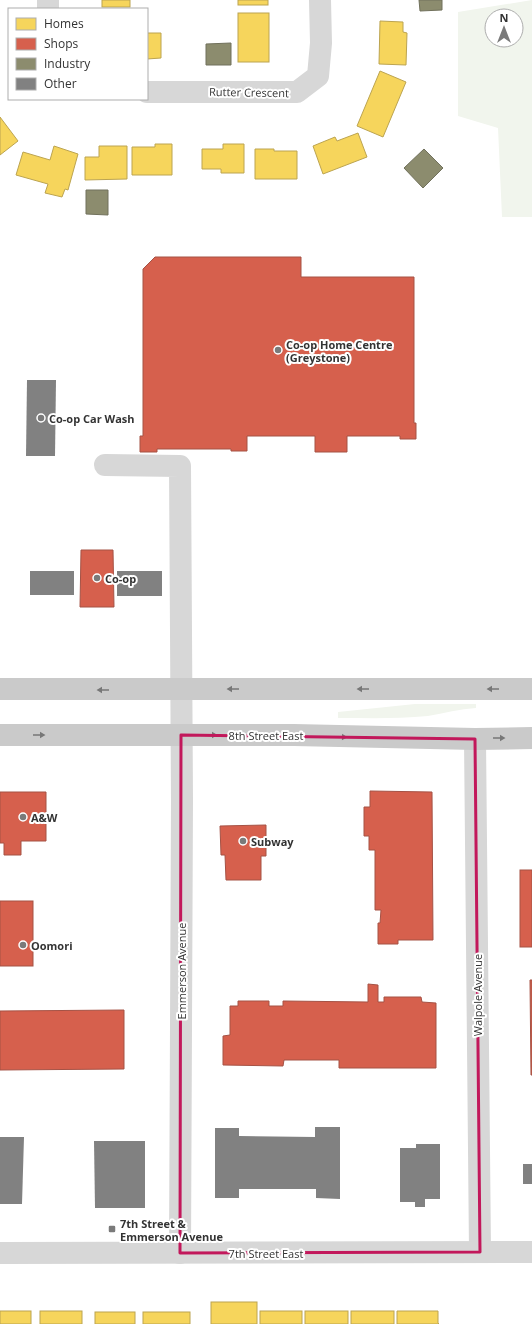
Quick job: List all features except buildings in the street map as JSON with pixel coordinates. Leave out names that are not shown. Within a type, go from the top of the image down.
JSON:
[{"type":"main road","points":[[0,689],[532,689]]},
{"type":"main road","name":"8th Street East","points":[[0,735],[532,738]]},
{"type":"street","name":"Rutter Crescent","points":[[148,92],[297,92],[318,76],[321,43],[320,0]]},
{"type":"street","name":"Emmerson Avenue","points":[[105,465],[180,466],[180,1253]]},
{"type":"street","name":"Walpole Avenue","points":[[475,738],[480,1252]]},
{"type":"street","name":"7th Street East","points":[[0,1253],[532,1252]]},
{"type":"highlighted area","points":[[181,735],[475,739],[480,1252],[180,1253]]},
{"type":"shaded area","points":[[532,0],[532,217],[502,217],[498,128],[458,116],[458,12]]},
{"type":"shaded area","points":[[415,704],[476,704],[476,708],[417,717],[338,718],[338,712]]},
{"type":"place","name":"Co-op Home Centre (Greystone)","points":[[278,350]]},
{"type":"place","name":"Co-op Car Wash","points":[[41,418]]},
{"type":"place","name":"Co-op","points":[[97,578]]},
{"type":"place","name":"A&W","points":[[23,817]]},
{"type":"place","name":"Subway","points":[[243,841]]},
{"type":"place","name":"Oomori","points":[[23,945]]},
{"type":"place","name":"7th Street & Emmerson Avenue","points":[[112,1229]]}]
